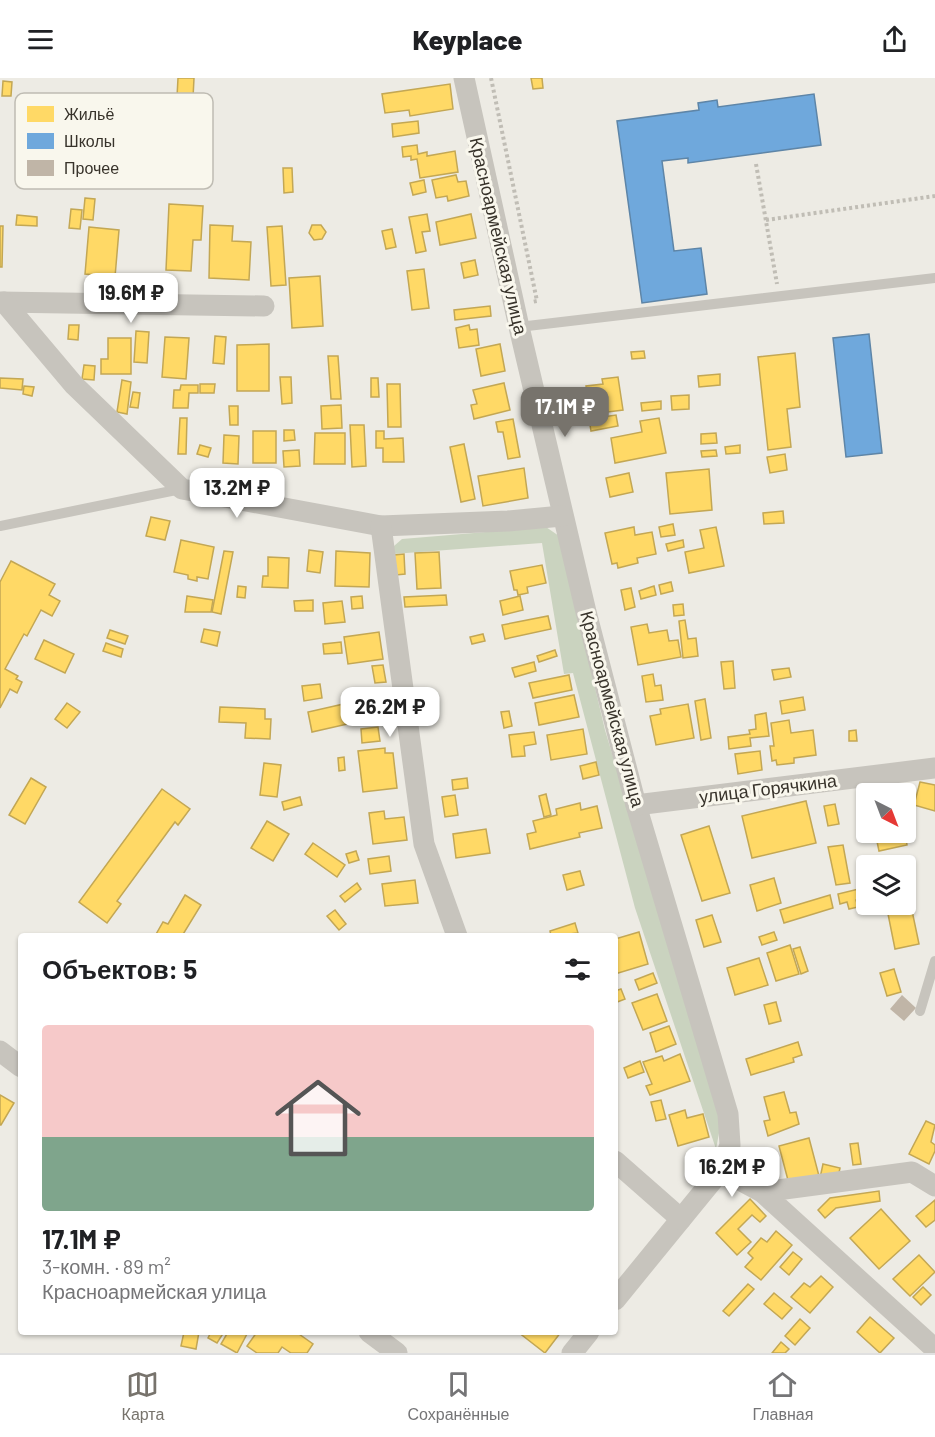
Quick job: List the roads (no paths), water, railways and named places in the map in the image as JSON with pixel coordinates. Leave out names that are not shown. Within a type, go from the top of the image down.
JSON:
[{"type":"street","name":"Красноармейская улица","points":[[464,78],[562,516],[636,805],[728,1114],[730,1145],[721,1170],[618,1296]]},
{"type":"street","points":[[2,302],[264,306]]},
{"type":"street","points":[[2,302],[74,385],[182,489],[381,526],[508,521],[562,516]]},
{"type":"street","points":[[381,526],[424,844],[456,933]]},
{"type":"street","name":"улица Горячкина","points":[[636,805],[935,768]]},
{"type":"street","points":[[0,1050],[18,1065]]},
{"type":"street","points":[[618,1164],[681,1220]]},
{"type":"street","points":[[721,1170],[762,1192],[935,1349]]},
{"type":"street","points":[[762,1192],[912,1172],[935,1186]]},
{"type":"street","points":[[373,1335],[398,1353]]},
{"type":"street","points":[[572,1353],[587,1335]]},
{"type":"lane","points":[[519,327],[935,278]]},
{"type":"lane","points":[[0,534],[4,525],[182,489]]},
{"type":"lane","points":[[920,1011],[935,961]]}]
